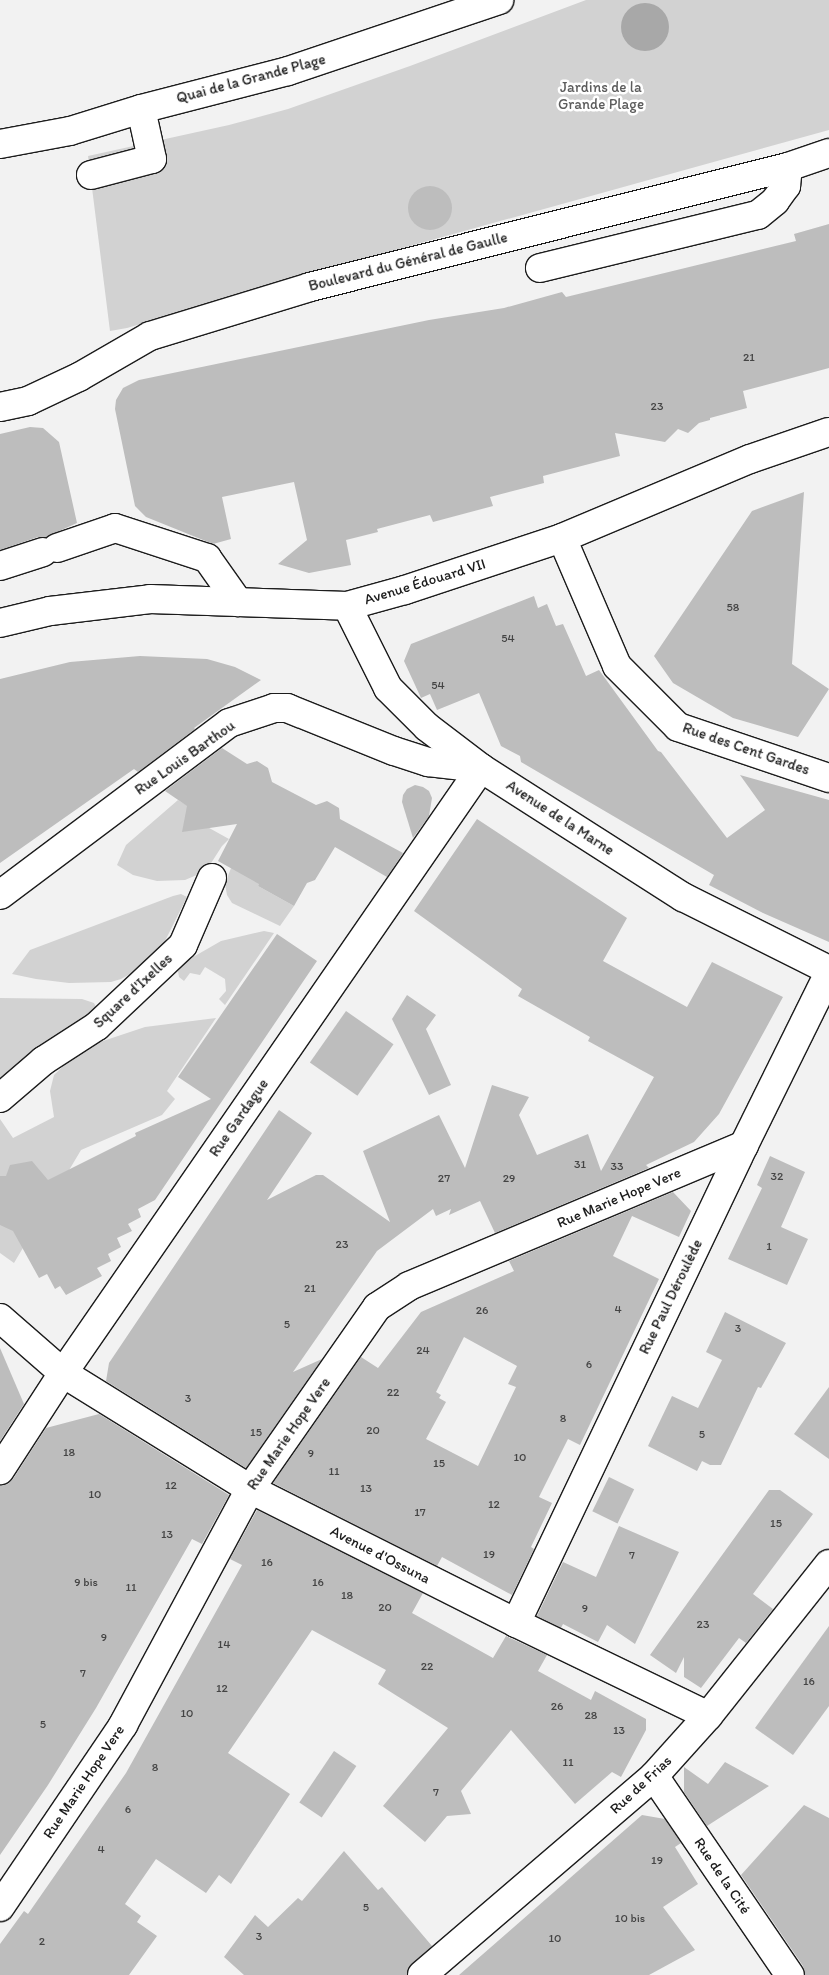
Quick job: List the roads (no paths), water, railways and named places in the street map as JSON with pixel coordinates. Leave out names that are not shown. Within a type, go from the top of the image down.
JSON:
[{"type":"street","name":"Quai de la Grande Plage","points":[[0,144],[70,131],[140,108],[288,71],[499,0]]},
{"type":"street","points":[[91,175],[152,159],[140,108]]},
{"type":"street","name":"Boulevard du Général de Gaulle","points":[[0,407],[28,401],[78,377],[150,336],[310,287],[788,167],[829,153]]},
{"type":"street","points":[[540,268],[758,215],[775,201],[786,186],[788,167]]},
{"type":"street","name":"Avenue Édouard VII","points":[[0,623],[50,610],[150,599],[346,606],[405,590],[562,538],[750,459],[829,432]]},
{"type":"street","points":[[0,566],[116,528],[207,558],[238,602]]},
{"type":"street","name":"Rue des Cent Gardes","points":[[562,538],[616,666],[678,726],[829,778]]},
{"type":"street","name":"Avenue de la Marne","points":[[346,606],[388,688],[427,727],[481,768],[683,897],[829,971]]},
{"type":"street","name":"Rue Louis Barthou","points":[[0,895],[230,723],[274,708],[287,708],[394,752],[428,762],[481,768]]},
{"type":"street","name":"Rue Gardague","points":[[0,1470],[63,1374],[481,768]]},
{"type":"street","name":"Square d'Ixelles","points":[[0,1098],[43,1061],[97,1026],[183,945],[212,878]]},
{"type":"street","name":"Rue Paul Déroulède","points":[[516,1623],[829,971]]},
{"type":"street","name":"Rue Marie Hope Vere","points":[[0,1907],[123,1725],[250,1489],[377,1307],[409,1286],[744,1145]]},
{"type":"street","name":"Avenue d'Ossuna","points":[[0,1318],[63,1374],[250,1489],[516,1623],[708,1716]]},
{"type":"street","name":"Rue de Frias","points":[[422,1975],[654,1776],[708,1716],[829,1564]]},
{"type":"street","name":"Rue de la Cité","points":[[654,1776],[790,1975]]},
{"type":"park label","name":"Jardins de la Grande Plage","points":[[601,96]]}]
